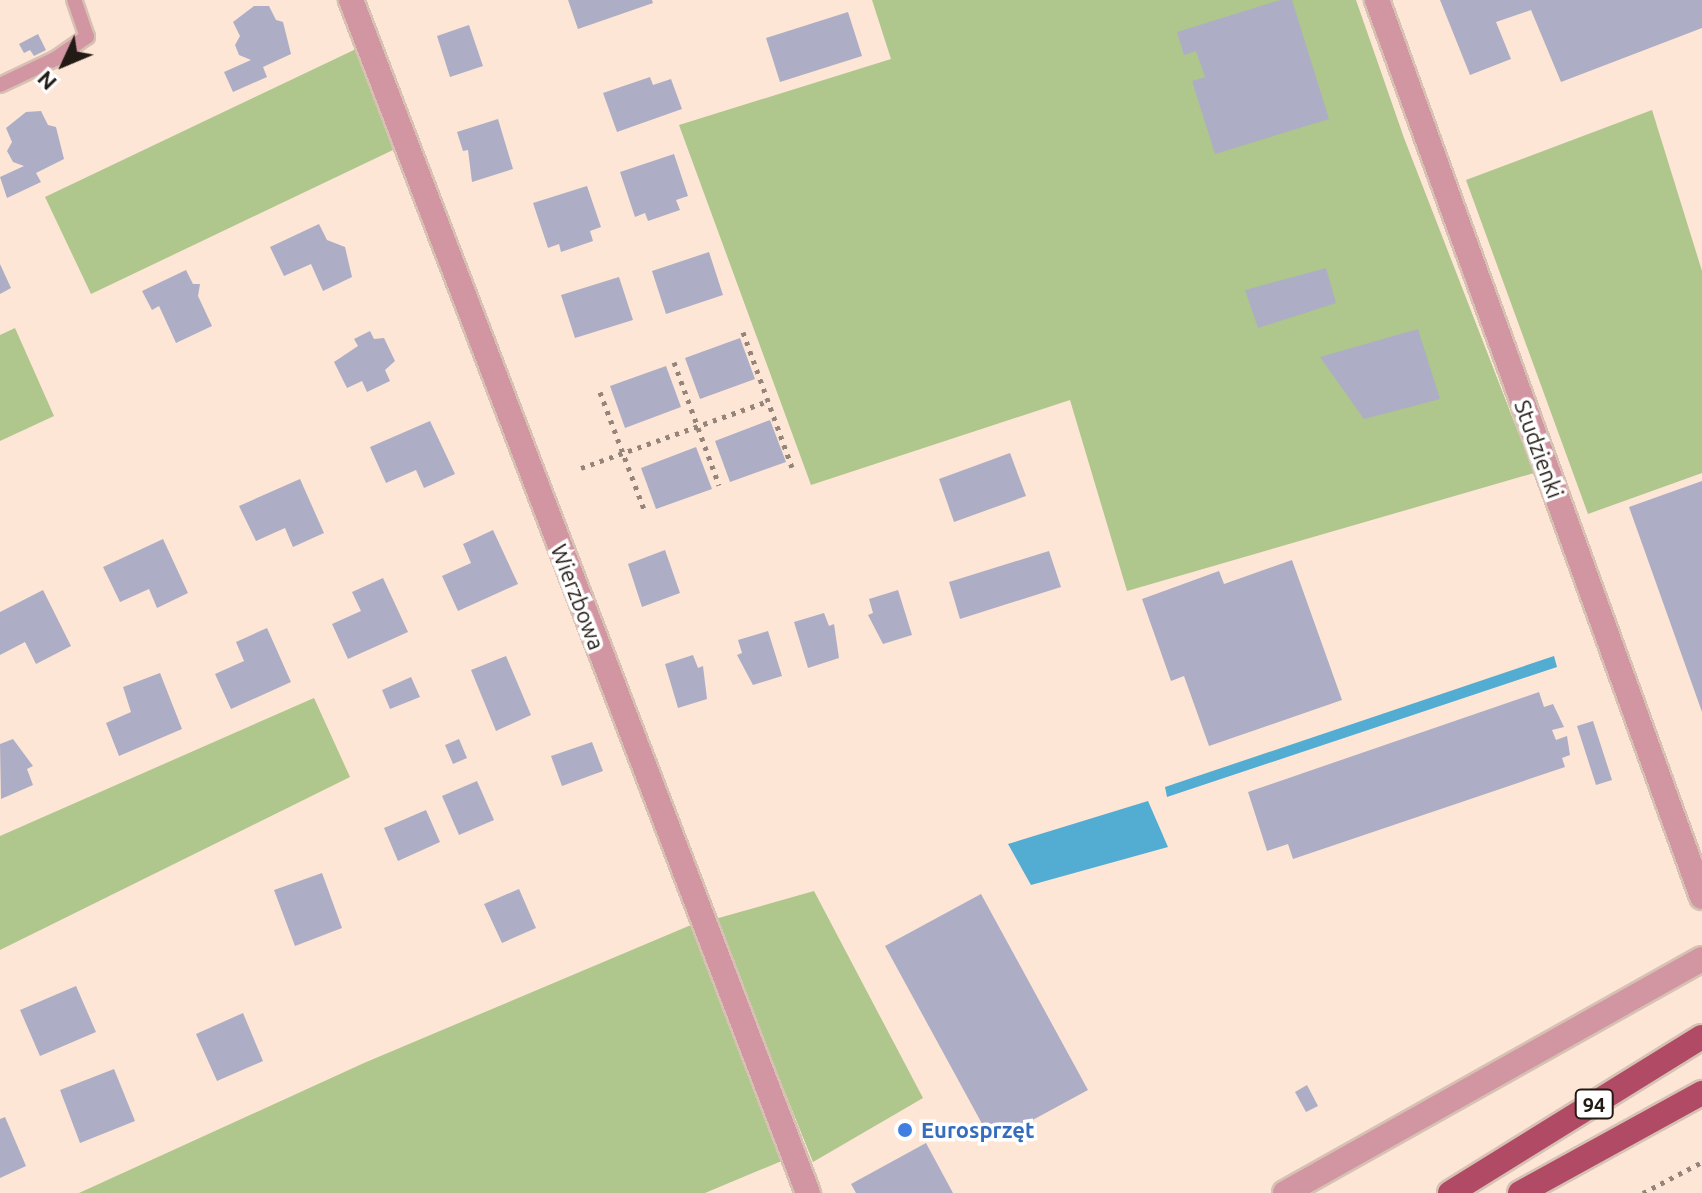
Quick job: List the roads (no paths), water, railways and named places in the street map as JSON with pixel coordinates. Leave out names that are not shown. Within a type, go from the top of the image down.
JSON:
[{"type":"main road","name":"94","points":[[1450,1193],[1702,1037]]},
{"type":"main road","name":"94","points":[[1520,1193],[1702,1093]]},
{"type":"street","name":"Wierzbowa","points":[[351,0],[808,1193]]},
{"type":"street","name":"Studzienki","points":[[1377,0],[1702,897]]},
{"type":"street","points":[[1285,1193],[1702,959]]},
{"type":"lane","points":[[0,85],[55,59],[87,37],[74,0]]},
{"type":"water","points":[[1554,656],[1557,667],[1167,797],[1165,787]]},
{"type":"water","points":[[1148,801],[1168,847],[1031,885],[1008,844]]},
{"type":"place","name":"Eurosprzęt","points":[[905,1130]]}]
